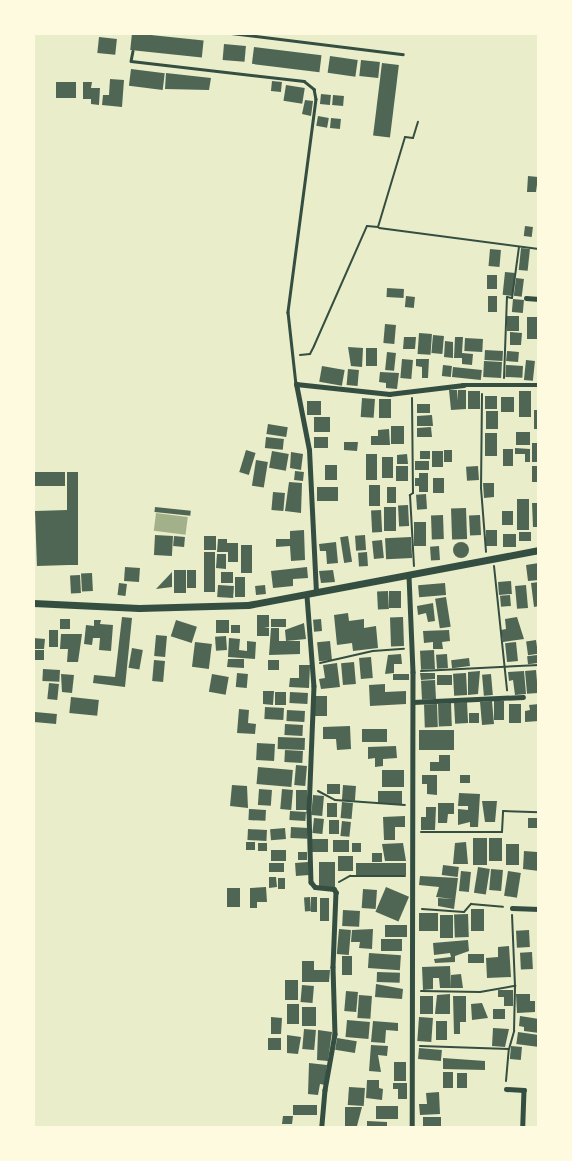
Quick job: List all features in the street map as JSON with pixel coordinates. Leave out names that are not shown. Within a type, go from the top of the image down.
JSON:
[{"type":"main road","points":[[33,603],[202,608],[312,595],[539,550]]},
{"type":"street","points":[[526,298],[539,299]]},
{"type":"street","points":[[322,1128],[325,1090],[336,1028],[333,967],[336,892],[334,888],[312,886],[310,790],[313,664],[309,450],[296,384],[389,394],[482,385],[539,385]]},
{"type":"street","points":[[412,575],[412,1128]]},
{"type":"street","points":[[413,702],[523,697]]},
{"type":"street","points":[[512,908],[539,909]]},
{"type":"street","points":[[506,1089],[524,1090],[523,1128]]},
{"type":"lane","points":[[231,33],[403,54]]},
{"type":"lane","points":[[133,51],[131,61],[304,81],[314,89],[316,99],[288,312],[296,384]]},
{"type":"path","points":[[378,227],[405,137],[413,138],[418,122]]},
{"type":"path","points":[[292,355],[310,354],[367,226],[539,248]]},
{"type":"path","points":[[503,385],[507,298],[513,298],[519,246]]},
{"type":"path","points":[[482,385],[481,488],[508,698]]},
{"type":"path","points":[[412,575],[410,495],[413,493],[413,390]]},
{"type":"path","points":[[313,664],[373,651],[412,649]]},
{"type":"path","points":[[413,672],[539,665]]},
{"type":"path","points":[[310,790],[325,792],[325,797],[335,800],[413,806]]},
{"type":"path","points":[[413,832],[502,832],[503,811],[539,812]]},
{"type":"path","points":[[336,892],[339,882],[350,876],[413,876]]},
{"type":"path","points":[[414,908],[464,912],[471,904],[512,908],[514,1031],[509,1049],[506,1089]]},
{"type":"path","points":[[414,991],[480,992],[515,986]]},
{"type":"path","points":[[412,1045],[509,1049]]},
{"type":"shaded area","points":[[156,513],[188,517],[186,535],[154,531]]},
{"type":"building","points":[[132,33],[204,41],[202,57],[130,50]]},
{"type":"building","points":[[99,37],[117,39],[115,55],[97,53]]},
{"type":"building","points":[[224,44],[246,46],[245,62],[223,60]]},
{"type":"building","points":[[254,47],[321,55],[319,72],[252,64]]},
{"type":"building","points":[[330,56],[358,60],[355,77],[328,73]]},
{"type":"building","points":[[361,60],[380,62],[378,78],[359,76]]},
{"type":"building","points":[[382,63],[399,65],[390,138],[373,135]]},
{"type":"building","points":[[131,69],[165,73],[163,90],[129,86]]},
{"type":"building","points":[[166,73],[211,78],[209,90],[165,89]]},
{"type":"building","points":[[110,79],[124,80],[122,107],[102,105],[103,95],[109,95]]},
{"type":"building","points":[[272,81],[282,82],[281,92],[271,91]]},
{"type":"building","points":[[56,82],[76,82],[76,98],[56,98]]},
{"type":"building","points":[[83,82],[92,82],[91,88],[100,88],[99,105],[91,104],[91,99],[83,99]]},
{"type":"building","points":[[286,85],[305,88],[302,104],[283,101]]},
{"type":"building","points":[[321,94],[331,95],[330,105],[320,104]]},
{"type":"building","points":[[333,95],[344,96],[343,106],[332,105]]},
{"type":"building","points":[[305,100],[313,101],[311,116],[302,114]]},
{"type":"building","points":[[318,116],[329,118],[327,128],[316,126]]},
{"type":"building","points":[[331,118],[341,119],[340,129],[330,128]]},
{"type":"building","points":[[528,176],[538,177],[536,192],[527,192]]},
{"type":"building","points":[[525,226],[533,227],[532,237],[524,236]]},
{"type":"building","points":[[521,248],[530,249],[528,271],[519,270]]},
{"type":"building","points":[[490,249],[501,250],[499,267],[489,266]]},
{"type":"building","points":[[505,272],[515,273],[513,296],[503,295]]},
{"type":"building","points":[[487,275],[497,275],[497,289],[487,289]]},
{"type":"building","points":[[516,278],[524,279],[522,297],[514,296]]},
{"type":"building","points":[[387,288],[404,289],[404,298],[387,297]]},
{"type":"building","points":[[406,296],[415,297],[414,308],[405,307]]},
{"type":"building","points":[[488,296],[497,296],[497,312],[488,312]]},
{"type":"building","points":[[513,299],[524,300],[523,313],[512,312]]},
{"type":"building","points":[[507,316],[519,316],[519,331],[507,331]]},
{"type":"building","points":[[527,317],[539,317],[539,339],[527,339]]},
{"type":"building","points":[[385,324],[396,325],[394,344],[383,343]]},
{"type":"building","points":[[510,332],[522,333],[521,345],[510,345]]},
{"type":"building","points":[[419,333],[432,334],[431,355],[418,354]]},
{"type":"building","points":[[433,335],[444,336],[442,354],[431,353]]},
{"type":"building","points":[[404,337],[416,337],[415,349],[403,349]]},
{"type":"building","points":[[455,337],[463,337],[462,353],[473,354],[472,365],[462,364],[462,358],[454,358]]},
{"type":"building","points":[[465,338],[483,339],[482,352],[464,351]]},
{"type":"building","points":[[445,341],[453,342],[453,358],[444,357]]},
{"type":"building","points":[[348,347],[363,348],[362,367],[351,366]]},
{"type":"building","points":[[366,348],[377,348],[377,366],[366,366]]},
{"type":"building","points":[[485,350],[503,351],[502,361],[484,360]]},
{"type":"building","points":[[507,351],[519,352],[518,362],[506,361]]},
{"type":"building","points":[[387,352],[396,353],[394,371],[385,370]]},
{"type":"building","points":[[402,359],[413,360],[411,379],[400,378]]},
{"type":"building","points":[[416,359],[429,359],[428,378],[422,378],[422,367],[416,366]]},
{"type":"building","points":[[526,360],[535,361],[533,381],[524,380]]},
{"type":"building","points":[[484,361],[502,362],[501,378],[483,377]]},
{"type":"building","points":[[443,365],[452,366],[451,377],[442,376]]},
{"type":"building","points":[[506,365],[523,366],[522,378],[505,377]]},
{"type":"building","points":[[322,366],[345,370],[342,386],[319,382]]},
{"type":"building","points":[[453,367],[482,370],[481,380],[452,377]]},
{"type":"building","points":[[348,369],[359,370],[358,386],[347,385]]},
{"type":"building","points":[[380,372],[399,373],[397,389],[386,388],[386,383],[379,382]]},
{"type":"building","points":[[449,390],[457,390],[457,401],[458,390],[466,390],[466,409],[451,410]]},
{"type":"building","points":[[468,391],[480,391],[480,409],[468,409]]},
{"type":"building","points":[[519,391],[531,391],[531,417],[519,417]]},
{"type":"building","points":[[485,396],[497,396],[497,409],[485,409]]},
{"type":"building","points":[[501,397],[514,397],[514,412],[501,412]]},
{"type":"building","points":[[362,398],[375,399],[374,418],[361,417]]},
{"type":"building","points":[[379,399],[391,399],[391,418],[379,418]]},
{"type":"building","points":[[307,401],[321,401],[321,415],[307,415]]},
{"type":"building","points":[[417,404],[430,404],[430,413],[417,413]]},
{"type":"building","points":[[534,410],[539,410],[539,429],[534,429]]},
{"type":"building","points":[[486,411],[498,411],[498,429],[486,429]]},
{"type":"building","points":[[432,415],[433,426],[417,426],[417,416]]},
{"type":"building","points":[[314,417],[330,417],[330,432],[314,432]]},
{"type":"building","points":[[268,424],[288,427],[286,437],[266,434]]},
{"type":"building","points":[[391,426],[404,426],[404,444],[391,444]]},
{"type":"building","points":[[431,427],[432,437],[417,437],[417,428]]},
{"type":"building","points":[[389,429],[390,445],[371,445],[371,436],[378,436],[378,430]]},
{"type":"building","points":[[516,432],[530,432],[530,445],[516,445]]},
{"type":"building","points":[[485,433],[497,433],[497,456],[485,456]]},
{"type":"building","points":[[266,437],[284,439],[283,450],[265,448]]},
{"type":"building","points":[[314,437],[328,437],[328,448],[314,448]]},
{"type":"building","points":[[344,442],[358,442],[357,451],[344,450]]},
{"type":"building","points":[[532,443],[539,443],[539,462],[532,462]]},
{"type":"building","points":[[515,448],[530,449],[530,462],[525,462],[525,454],[515,454]]},
{"type":"building","points":[[503,449],[513,449],[513,466],[503,466]]},
{"type":"building","points":[[246,450],[256,453],[249,475],[239,472]]},
{"type":"building","points":[[444,450],[452,450],[452,462],[444,462]]},
{"type":"building","points":[[272,451],[289,454],[286,471],[269,468]]},
{"type":"building","points":[[420,451],[430,451],[430,459],[420,459]]},
{"type":"building","points":[[432,451],[443,451],[443,467],[432,467]]},
{"type":"building","points":[[291,452],[303,454],[301,470],[290,468]]},
{"type":"building","points":[[366,454],[377,454],[377,480],[366,480]]},
{"type":"building","points":[[407,454],[408,464],[397,464],[397,455]]},
{"type":"building","points":[[382,457],[393,457],[393,478],[382,478]]},
{"type":"building","points":[[256,460],[268,462],[264,488],[252,486]]},
{"type":"building","points":[[415,461],[429,461],[429,470],[415,470]]},
{"type":"building","points":[[325,465],[337,465],[337,480],[325,480]]},
{"type":"building","points":[[396,466],[408,466],[408,481],[396,481]]},
{"type":"building","points":[[478,466],[479,480],[467,481],[466,467]]},
{"type":"building","points":[[532,466],[539,466],[539,482],[532,482]]},
{"type":"building","points":[[295,471],[304,472],[303,481],[294,480]]},
{"type":"building","points":[[33,472],[65,472],[65,486],[33,486]]},
{"type":"building","points":[[67,472],[78,472],[78,565],[67,565]]},
{"type":"building","points":[[419,473],[428,473],[428,492],[419,492],[419,486],[415,486],[415,478],[419,478]]},
{"type":"building","points":[[433,478],[444,478],[444,493],[433,493]]},
{"type":"building","points":[[289,482],[302,483],[301,513],[285,511]]},
{"type":"building","points":[[483,483],[494,483],[494,497],[484,498]]},
{"type":"building","points":[[369,485],[380,485],[380,506],[369,506]]},
{"type":"building","points":[[317,487],[338,487],[338,501],[317,501]]},
{"type":"building","points":[[387,487],[396,487],[396,503],[387,503]]},
{"type":"building","points":[[273,492],[285,493],[283,511],[271,510]]},
{"type":"building","points":[[426,494],[427,509],[417,510],[416,495]]},
{"type":"building","points":[[517,499],[529,499],[529,530],[517,530]]},
{"type":"building","points":[[532,503],[539,503],[539,527],[533,527]]},
{"type":"building","points":[[408,505],[409,526],[399,526],[398,506]]},
{"type":"building","points":[[155,507],[191,511],[190,516],[154,512]]},
{"type":"building","points":[[384,507],[396,507],[396,531],[384,531]]},
{"type":"building","points":[[466,508],[467,539],[452,540],[451,509]]},
{"type":"building","points":[[67,510],[69,565],[37,566],[35,511]]},
{"type":"building","points":[[381,510],[382,532],[372,532],[371,511]]},
{"type":"building","points":[[502,511],[513,511],[513,525],[502,525]]},
{"type":"building","points":[[431,515],[443,515],[444,539],[432,539]]},
{"type":"building","points":[[480,515],[481,535],[470,536],[469,516]]},
{"type":"building","points":[[414,522],[426,522],[426,546],[414,546]]},
{"type":"building","points":[[304,530],[305,560],[291,561],[290,546],[276,547],[276,539],[290,539],[290,531]]},
{"type":"building","points":[[486,530],[497,530],[497,546],[486,546]]},
{"type":"building","points":[[519,532],[531,532],[531,541],[519,541]]},
{"type":"building","points":[[503,534],[516,534],[516,547],[503,547]]},
{"type":"building","points":[[155,535],[173,536],[172,556],[154,555]]},
{"type":"building","points":[[365,535],[366,550],[356,551],[355,536]]},
{"type":"building","points":[[174,536],[185,537],[184,547],[173,546]]},
{"type":"building","points":[[204,536],[216,536],[216,550],[204,550]]},
{"type":"building","points":[[348,536],[352,562],[344,563],[340,537]]},
{"type":"building","points":[[411,537],[412,558],[386,559],[385,538]]},
{"type":"building","points":[[218,539],[227,539],[227,543],[238,543],[238,562],[228,562],[228,552],[217,552]]},
{"type":"building","points":[[382,540],[384,558],[374,559],[372,541]]},
{"type":"building","points":[[336,542],[338,563],[327,564],[326,551],[320,551],[319,544]]},
{"type":"building","points":[[458,542],[464,542],[469,550],[467,556],[458,558],[453,553],[453,547]]},
{"type":"building","points":[[241,545],[252,545],[252,573],[241,573]]},
{"type":"building","points":[[439,546],[440,560],[431,561],[430,547]]},
{"type":"building","points":[[204,552],[215,552],[215,592],[204,592]]},
{"type":"building","points":[[367,552],[368,566],[359,567],[358,553]]},
{"type":"building","points":[[217,554],[226,554],[226,569],[216,568]]},
{"type":"building","points":[[539,563],[539,580],[528,581],[526,565]]},
{"type":"building","points":[[125,567],[140,568],[139,582],[124,581]]},
{"type":"building","points":[[307,567],[308,578],[293,579],[293,586],[273,588],[271,571]]},
{"type":"building","points":[[174,570],[186,570],[186,593],[174,593]]},
{"type":"building","points":[[187,570],[196,570],[196,588],[187,588]]},
{"type":"building","points":[[333,570],[335,582],[321,583],[319,571]]},
{"type":"building","points":[[172,572],[172,587],[156,589]]},
{"type":"building","points":[[221,572],[233,572],[233,583],[221,583]]},
{"type":"building","points":[[92,573],[93,591],[82,592],[81,574]]},
{"type":"building","points":[[80,575],[81,593],[71,593],[70,576]]},
{"type":"building","points":[[235,577],[245,577],[245,597],[235,597]]},
{"type":"building","points":[[511,581],[512,594],[499,595],[498,582]]},
{"type":"building","points":[[539,582],[539,606],[534,607],[531,583]]},
{"type":"building","points":[[119,583],[127,584],[125,596],[118,595]]},
{"type":"building","points":[[445,583],[446,595],[419,597],[418,585]]},
{"type":"building","points":[[218,585],[234,586],[233,598],[217,597]]},
{"type":"building","points":[[265,585],[266,594],[256,595],[255,586]]},
{"type":"building","points":[[526,585],[528,608],[517,609],[515,586]]},
{"type":"building","points":[[388,591],[389,609],[378,610],[377,592]]},
{"type":"building","points":[[388,591],[389,609],[378,610],[377,592]]},
{"type":"building","points":[[510,595],[511,606],[501,607],[500,596]]},
{"type":"building","points":[[446,597],[451,627],[440,628],[435,599]]},
{"type":"building","points":[[433,603],[435,621],[428,622],[426,613],[418,615],[417,606]]},
{"type":"building","points":[[348,613],[349,621],[364,619],[364,628],[376,626],[378,648],[353,651],[352,643],[337,645],[334,615]]},
{"type":"building","points":[[257,615],[269,615],[269,627],[264,628],[269,628],[269,636],[257,636]]},
{"type":"building","points":[[122,617],[132,618],[125,687],[93,683],[94,675],[115,677]]},
{"type":"building","points":[[390,617],[403,617],[404,646],[391,646]]},
{"type":"building","points":[[517,617],[524,639],[503,642],[501,630],[506,629],[505,619]]},
{"type":"building","points":[[60,619],[70,619],[70,629],[60,629]]},
{"type":"building","points":[[271,619],[286,619],[286,627],[271,627]]},
{"type":"building","points":[[321,619],[322,631],[314,632],[313,620]]},
{"type":"building","points":[[94,620],[101,620],[100,624],[113,625],[111,651],[99,650],[100,638],[93,638],[92,645],[84,644],[86,625],[94,626]]},
{"type":"building","points":[[176,620],[197,627],[192,643],[171,636]]},
{"type":"building","points":[[216,620],[229,620],[229,633],[216,633]]},
{"type":"building","points":[[304,623],[306,639],[286,641],[285,630]]},
{"type":"building","points":[[231,625],[240,625],[240,633],[231,633]]},
{"type":"building","points":[[271,628],[279,628],[279,641],[300,641],[300,654],[269,655]]},
{"type":"building","points":[[49,630],[58,630],[58,647],[49,647]]},
{"type":"building","points":[[449,630],[450,641],[442,642],[443,649],[433,649],[433,642],[424,643],[423,631]]},
{"type":"building","points":[[61,634],[82,634],[78,662],[67,662],[68,649],[60,649]]},
{"type":"building","points":[[156,635],[167,636],[165,657],[154,656]]},
{"type":"building","points":[[226,636],[227,650],[216,651],[215,637]]},
{"type":"building","points":[[33,638],[45,639],[44,649],[33,649]]},
{"type":"building","points":[[229,638],[240,639],[239,650],[247,651],[247,641],[256,642],[255,659],[228,657]]},
{"type":"building","points":[[536,640],[538,654],[528,655],[526,641]]},
{"type":"building","points":[[330,641],[332,660],[319,661],[317,642]]},
{"type":"building","points":[[195,642],[212,644],[209,669],[192,667]]},
{"type":"building","points":[[516,642],[518,661],[507,662],[505,643]]},
{"type":"building","points":[[132,648],[143,650],[139,670],[129,668]]},
{"type":"building","points":[[33,650],[44,650],[44,660],[33,660]]},
{"type":"building","points":[[434,650],[435,669],[421,670],[420,651]]},
{"type":"building","points":[[401,654],[402,664],[394,664],[394,673],[385,674],[388,655]]},
{"type":"building","points":[[447,654],[448,668],[437,669],[436,655]]},
{"type":"building","points":[[537,655],[538,663],[528,664],[527,656]]},
{"type":"building","points":[[371,657],[373,678],[361,679],[359,658]]},
{"type":"building","points":[[469,658],[470,666],[452,668],[451,660]]},
{"type":"building","points":[[228,659],[244,659],[244,668],[227,667]]},
{"type":"building","points":[[154,660],[165,661],[163,682],[152,681]]},
{"type":"building","points":[[268,660],[279,660],[279,670],[268,670]]},
{"type":"building","points":[[354,662],[356,684],[343,685],[341,663]]},
{"type":"building","points":[[337,663],[340,687],[321,689],[319,679],[325,678],[323,665]]},
{"type":"building","points":[[299,665],[310,665],[309,688],[289,687],[290,678],[299,678]]},
{"type":"building","points":[[43,669],[60,670],[59,682],[42,681]]},
{"type":"building","points":[[536,670],[538,693],[527,694],[525,671]]},
{"type":"building","points":[[480,671],[478,694],[468,695],[468,672]]},
{"type":"building","points":[[524,671],[526,694],[515,695],[513,680],[509,681],[508,672]]},
{"type":"building","points":[[237,673],[248,674],[247,688],[236,687]]},
{"type":"building","points":[[420,673],[435,673],[435,679],[421,680]]},
{"type":"building","points":[[466,673],[467,695],[454,696],[453,674]]},
{"type":"building","points":[[61,674],[74,675],[72,693],[62,692]]},
{"type":"building","points":[[212,674],[229,677],[226,695],[209,692]]},
{"type":"building","points":[[393,674],[409,674],[409,680],[393,680]]},
{"type":"building","points":[[491,674],[493,695],[484,696],[482,675]]},
{"type":"building","points":[[437,675],[452,675],[452,685],[437,685]]},
{"type":"building","points":[[435,680],[436,699],[422,700],[421,681]]},
{"type":"building","points":[[49,683],[59,684],[57,700],[47,699]]},
{"type":"building","points":[[385,684],[385,692],[406,691],[406,704],[370,706],[369,685]]},
{"type":"building","points":[[263,691],[274,691],[273,705],[263,704]]},
{"type":"building","points":[[275,692],[286,692],[286,705],[275,705]]},
{"type":"building","points":[[290,692],[308,693],[307,704],[289,703]]},
{"type":"building","points":[[315,696],[327,696],[327,716],[315,716]]},
{"type":"building","points":[[71,697],[99,700],[97,716],[69,713]]},
{"type":"building","points":[[492,701],[494,724],[482,725],[480,702]]},
{"type":"building","points":[[494,701],[504,701],[504,720],[494,720]]},
{"type":"building","points":[[467,702],[468,723],[455,724],[454,703]]},
{"type":"building","points":[[438,703],[451,703],[452,726],[439,726]]},
{"type":"building","points":[[424,704],[437,704],[438,727],[425,727]]},
{"type":"building","points":[[509,704],[521,704],[521,723],[509,723]]},
{"type":"building","points":[[539,704],[539,721],[525,722],[525,711],[530,710],[529,705]]},
{"type":"building","points":[[265,707],[284,708],[283,720],[264,719]]},
{"type":"building","points":[[239,709],[249,710],[248,723],[256,724],[255,734],[237,733]]},
{"type":"building","points":[[287,710],[305,711],[304,722],[286,721]]},
{"type":"building","points":[[35,712],[57,714],[56,724],[34,722]]},
{"type":"building","points":[[469,713],[479,713],[479,723],[469,723]]},
{"type":"building","points":[[285,724],[303,725],[302,736],[284,735]]},
{"type":"building","points":[[350,726],[351,749],[337,750],[336,739],[323,739],[323,727]]},
{"type":"building","points":[[362,729],[387,729],[387,742],[362,742]]},
{"type":"building","points":[[419,730],[454,730],[454,750],[419,750]]},
{"type":"building","points":[[278,737],[305,738],[305,750],[278,749]]},
{"type":"building","points":[[257,743],[275,744],[274,761],[256,760]]},
{"type":"building","points":[[396,746],[397,758],[383,759],[383,766],[375,767],[375,758],[368,759],[368,747]]},
{"type":"building","points":[[285,750],[303,751],[302,763],[284,762]]},
{"type":"building","points":[[439,755],[450,755],[450,771],[430,771],[430,762],[439,762]]},
{"type":"building","points":[[296,765],[307,766],[305,786],[294,785]]},
{"type":"building","points":[[258,767],[293,770],[291,787],[257,784]]},
{"type":"building","points":[[382,770],[404,770],[404,787],[382,787]]},
{"type":"building","points":[[422,775],[437,775],[437,795],[427,794],[427,784],[422,784]]},
{"type":"building","points":[[460,775],[470,775],[470,783],[460,783]]},
{"type":"building","points":[[327,784],[340,784],[340,794],[327,794]]},
{"type":"building","points":[[232,785],[247,786],[248,808],[230,806]]},
{"type":"building","points":[[343,785],[356,786],[355,801],[342,800]]},
{"type":"building","points":[[259,789],[272,790],[271,806],[258,805]]},
{"type":"building","points":[[282,789],[293,790],[291,810],[280,809]]},
{"type":"building","points":[[296,790],[307,790],[307,810],[296,810]]},
{"type":"building","points":[[378,791],[402,791],[402,804],[378,804]]},
{"type":"building","points":[[459,793],[480,794],[478,827],[470,827],[470,822],[458,825],[458,809],[468,810],[468,806],[458,806]]},
{"type":"building","points":[[313,795],[324,796],[322,816],[311,815]]},
{"type":"building","points":[[482,801],[497,801],[495,822],[485,822]]},
{"type":"building","points":[[342,802],[353,803],[352,819],[341,818]]},
{"type":"building","points":[[327,803],[337,803],[337,817],[327,817]]},
{"type":"building","points":[[438,803],[454,803],[454,814],[448,814],[447,823],[438,823]]},
{"type":"building","points":[[426,807],[436,807],[435,830],[421,830],[421,817],[426,817]]},
{"type":"building","points":[[249,809],[266,810],[265,821],[248,820]]},
{"type":"building","points":[[290,811],[306,812],[305,821],[289,820]]},
{"type":"building","points":[[405,816],[405,827],[395,827],[395,840],[384,840],[383,817]]},
{"type":"building","points":[[314,818],[324,819],[322,834],[312,833]]},
{"type":"building","points":[[528,818],[539,818],[539,828],[528,828]]},
{"type":"building","points":[[329,820],[339,820],[339,834],[329,834]]},
{"type":"building","points":[[342,821],[351,822],[349,837],[340,836]]},
{"type":"building","points":[[291,827],[308,828],[307,839],[290,838]]},
{"type":"building","points":[[285,828],[286,839],[271,840],[270,829]]},
{"type":"building","points":[[248,829],[267,830],[266,841],[247,840]]},
{"type":"building","points":[[473,838],[487,838],[487,865],[473,865]]},
{"type":"building","points":[[489,838],[502,838],[502,861],[489,861]]},
{"type":"building","points":[[312,839],[328,839],[328,852],[312,852]]},
{"type":"building","points":[[333,840],[349,840],[349,852],[333,852]]},
{"type":"building","points":[[246,842],[255,842],[255,850],[246,850]]},
{"type":"building","points":[[466,842],[468,864],[453,864],[455,843]]},
{"type":"building","points":[[258,843],[267,843],[267,851],[258,851]]},
{"type":"building","points":[[352,843],[361,843],[361,852],[352,852]]},
{"type":"building","points":[[403,843],[406,861],[385,861],[382,844]]},
{"type":"building","points":[[506,844],[519,844],[519,865],[506,865]]},
{"type":"building","points":[[271,850],[286,850],[286,861],[271,861]]},
{"type":"building","points":[[524,851],[537,852],[539,871],[523,869]]},
{"type":"building","points":[[298,852],[307,852],[307,860],[298,860]]},
{"type":"building","points":[[372,853],[382,853],[382,862],[372,862]]},
{"type":"building","points":[[338,856],[353,856],[353,871],[338,871]]},
{"type":"building","points":[[308,862],[309,875],[296,876],[295,863]]},
{"type":"building","points":[[319,862],[335,862],[335,887],[319,887]]},
{"type":"building","points":[[269,863],[284,863],[284,872],[269,872]]},
{"type":"building","points":[[356,863],[406,863],[406,875],[356,875]]},
{"type":"building","points":[[443,865],[459,867],[458,877],[442,875]]},
{"type":"building","points":[[478,867],[490,869],[486,895],[474,893]]},
{"type":"building","points":[[491,869],[503,870],[501,891],[489,890]]},
{"type":"building","points":[[461,871],[471,872],[469,892],[459,891]]},
{"type":"building","points":[[508,871],[521,873],[517,898],[504,896]]},
{"type":"building","points":[[420,876],[458,878],[454,909],[438,906],[438,898],[453,899],[436,897],[439,887],[419,885]]},
{"type":"building","points":[[269,877],[276,877],[277,887],[269,888]]},
{"type":"building","points":[[278,878],[285,878],[285,889],[278,889]]},
{"type":"building","points":[[266,887],[267,902],[257,902],[257,908],[250,908],[250,888]]},
{"type":"building","points":[[386,887],[409,897],[398,922],[375,912]]},
{"type":"building","points":[[227,888],[240,888],[240,907],[227,907]]},
{"type":"building","points":[[363,889],[377,890],[376,909],[362,908]]},
{"type":"building","points":[[304,897],[310,897],[311,911],[305,911]]},
{"type":"building","points":[[304,897],[310,897],[311,911],[305,911]]},
{"type":"building","points":[[320,898],[329,898],[329,921],[320,921]]},
{"type":"building","points":[[471,909],[484,909],[484,931],[471,931]]},
{"type":"building","points":[[343,910],[360,911],[359,927],[342,926]]},
{"type":"building","points":[[419,913],[438,913],[438,931],[419,931]]},
{"type":"building","points":[[454,914],[468,914],[469,937],[455,937]]},
{"type":"building","points":[[440,915],[453,915],[453,938],[440,938]]},
{"type":"building","points":[[385,925],[407,925],[407,937],[385,937]]},
{"type":"building","points":[[339,929],[351,930],[349,955],[337,954]]},
{"type":"building","points":[[373,929],[372,949],[359,948],[360,942],[351,942],[352,930]]},
{"type":"building","points":[[529,930],[530,947],[517,948],[516,931]]},
{"type":"building","points":[[381,939],[402,939],[402,951],[381,951]]},
{"type":"building","points":[[468,940],[469,951],[455,956],[455,962],[435,963],[434,959],[451,957],[450,953],[434,955],[433,943]]},
{"type":"building","points":[[509,946],[511,977],[487,978],[486,958],[498,957],[498,947]]},
{"type":"building","points":[[532,952],[533,969],[521,970],[520,953]]},
{"type":"building","points":[[369,953],[401,955],[400,970],[368,968]]},
{"type":"building","points":[[468,954],[484,954],[484,963],[468,963]]},
{"type":"building","points":[[342,956],[352,956],[352,975],[342,975]]},
{"type":"building","points":[[302,961],[314,961],[314,970],[330,970],[329,982],[302,982]]},
{"type":"building","points":[[450,966],[451,988],[440,988],[439,978],[433,978],[433,989],[423,990],[422,967]]},
{"type":"building","points":[[377,972],[400,973],[400,983],[377,982]]},
{"type":"building","points":[[461,974],[463,988],[451,988],[451,975]]},
{"type":"building","points":[[285,980],[298,980],[298,1000],[285,1000]]},
{"type":"building","points":[[376,984],[403,989],[402,999],[375,997]]},
{"type":"building","points":[[302,985],[314,986],[312,1003],[301,1002]]},
{"type":"building","points":[[498,990],[513,990],[513,1006],[504,1006],[504,997],[498,997]]},
{"type":"building","points":[[346,991],[358,992],[356,1012],[344,1011]]},
{"type":"building","points":[[450,994],[450,1014],[435,1014],[437,995]]},
{"type":"building","points":[[516,994],[530,994],[530,1001],[535,1001],[535,1012],[517,1013]]},
{"type":"building","points":[[359,995],[372,996],[370,1019],[357,1018]]},
{"type":"building","points":[[420,996],[433,996],[433,1014],[420,1014]]},
{"type":"building","points":[[453,996],[466,996],[466,1022],[460,1022],[460,1034],[454,1034]]},
{"type":"building","points":[[482,1003],[488,1018],[472,1020],[471,1004]]},
{"type":"building","points":[[287,1004],[299,1004],[299,1024],[287,1024]]},
{"type":"building","points":[[302,1007],[316,1007],[316,1026],[302,1026]]},
{"type":"building","points":[[493,1009],[505,1009],[505,1019],[493,1019]]},
{"type":"building","points":[[520,1016],[539,1019],[539,1033],[524,1031],[524,1027],[519,1026]]},
{"type":"building","points":[[271,1017],[282,1018],[281,1034],[271,1034]]},
{"type":"building","points":[[419,1017],[433,1018],[431,1042],[417,1041]]},
{"type":"building","points":[[347,1020],[370,1022],[368,1039],[346,1037]]},
{"type":"building","points":[[373,1021],[398,1023],[398,1031],[386,1030],[385,1043],[371,1042]]},
{"type":"building","points":[[436,1021],[447,1021],[447,1040],[436,1040]]},
{"type":"building","points":[[493,1028],[509,1029],[505,1047],[492,1046]]},
{"type":"building","points":[[304,1029],[316,1030],[314,1050],[302,1049]]},
{"type":"building","points":[[318,1030],[332,1032],[328,1061],[317,1060]]},
{"type":"building","points":[[518,1032],[539,1035],[537,1047],[516,1044]]},
{"type":"building","points":[[287,1035],[301,1037],[298,1054],[287,1053]]},
{"type":"building","points":[[268,1038],[281,1038],[281,1050],[268,1050]]},
{"type":"building","points":[[337,1038],[357,1041],[355,1053],[335,1050]]},
{"type":"building","points":[[371,1045],[388,1046],[387,1056],[378,1055],[381,1072],[369,1071]]},
{"type":"building","points":[[511,1046],[522,1047],[521,1060],[510,1059]]},
{"type":"building","points":[[419,1048],[442,1050],[441,1061],[418,1059]]},
{"type":"building","points":[[443,1058],[485,1061],[485,1070],[443,1069]]},
{"type":"building","points":[[394,1062],[406,1062],[406,1081],[394,1081]]},
{"type":"building","points":[[309,1063],[327,1065],[325,1085],[320,1084],[318,1095],[308,1094]]},
{"type":"building","points":[[443,1072],[453,1072],[453,1088],[443,1088]]},
{"type":"building","points":[[457,1073],[467,1073],[467,1088],[457,1088]]},
{"type":"building","points":[[367,1080],[379,1080],[379,1088],[383,1089],[382,1100],[366,1098]]},
{"type":"building","points":[[393,1083],[407,1083],[407,1099],[398,1099],[398,1089],[393,1089]]},
{"type":"building","points":[[349,1087],[365,1088],[364,1106],[348,1105]]},
{"type":"building","points":[[439,1092],[440,1114],[420,1115],[419,1104],[427,1104],[426,1093]]},
{"type":"building","points":[[293,1105],[317,1105],[317,1115],[293,1115]]},
{"type":"building","points":[[376,1106],[398,1106],[398,1119],[376,1119]]},
{"type":"building","points":[[345,1107],[362,1107],[357,1126],[345,1126]]},
{"type":"building","points":[[283,1116],[293,1116],[292,1124],[282,1124]]},
{"type":"building","points":[[423,1117],[441,1117],[441,1127],[423,1127]]},
{"type":"building","points":[[367,1121],[387,1122],[387,1128],[367,1128]]}]
